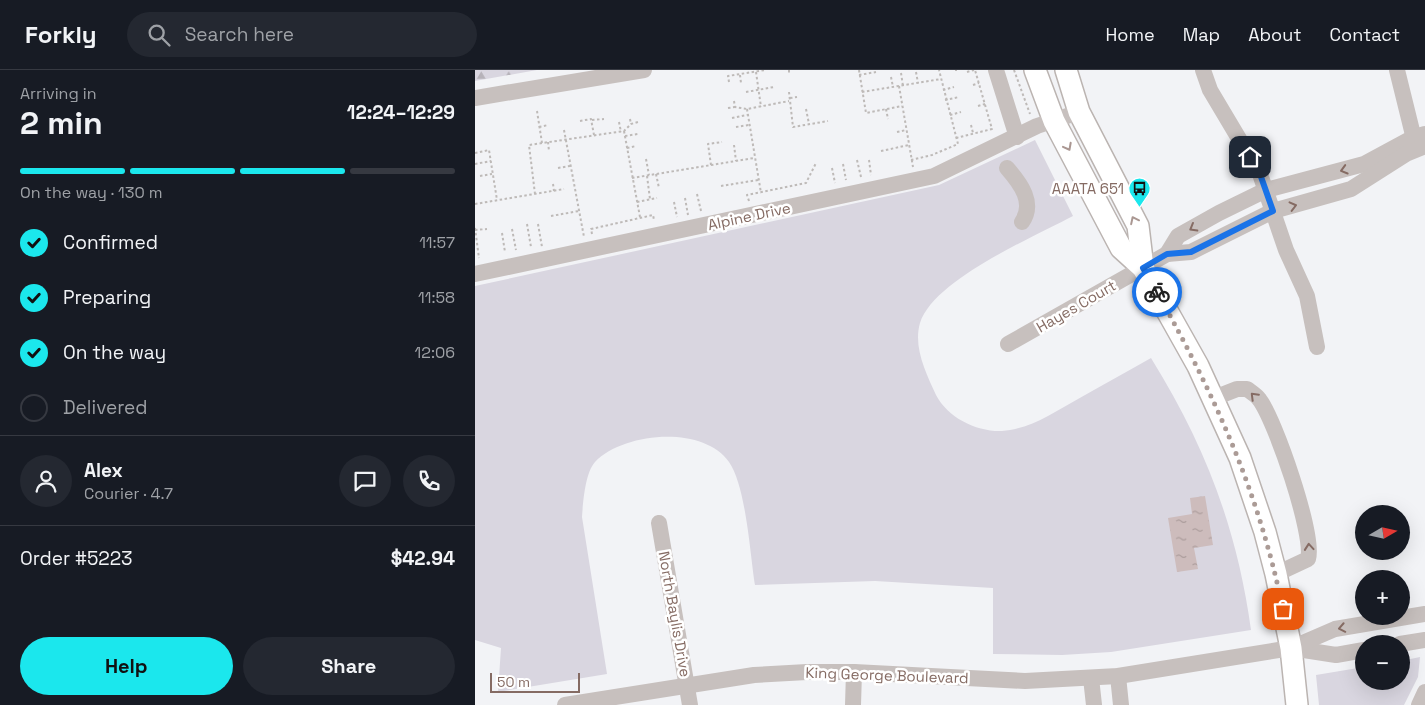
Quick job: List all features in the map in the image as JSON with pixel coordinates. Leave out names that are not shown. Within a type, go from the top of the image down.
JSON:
[{"type":"main road","points":[[1035,70],[1045,124],[1121,248],[1143,268],[1214,398],[1240,458],[1265,532],[1276,574],[1291,648],[1297,705]]},
{"type":"main road","points":[[1065,70],[1079,112],[1138,226],[1143,268]]},
{"type":"street","points":[[475,98],[644,70]]},
{"type":"street","points":[[996,70],[1017,137]]},
{"type":"street","points":[[1203,70],[1210,90],[1260,174],[1286,250],[1307,296],[1317,347]]},
{"type":"street","points":[[1397,70],[1420,142]]},
{"type":"street","name":"Alpine Drive","points":[[478,270],[934,176],[1045,124],[1079,112]]},
{"type":"street","points":[[1167,254],[1178,236],[1266,190],[1364,164],[1420,142]]},
{"type":"street","points":[[1167,254],[1191,252],[1273,211],[1351,189],[1420,142]]},
{"type":"street","points":[[997,146],[1001,171],[1028,202],[1029,210],[1022,222]]},
{"type":"street","name":"Hayes Court","points":[[1008,344],[1167,254]]},
{"type":"street","points":[[1214,398],[1237,389],[1247,389],[1259,399],[1283,452],[1301,506],[1311,551],[1308,559],[1276,574]]},
{"type":"street","name":"North Baylis Drive","points":[[659,523],[690,705]]},
{"type":"street","name":"King George Boulevard","points":[[565,705],[754,675],[854,672],[1025,681],[1118,676],[1291,648],[1335,629],[1425,614]]},
{"type":"street","points":[[1410,642],[1425,640]]},
{"type":"street","name":"King George Boulevard","points":[[1291,648],[1336,655],[1355,652]]},
{"type":"street","points":[[853,705],[854,672]]},
{"type":"street","points":[[1118,676],[1121,705]]},
{"type":"street","points":[[1091,678],[1094,705]]},
{"type":"street","points":[[1419,705],[1425,692]]},
{"type":"path","points":[[729,82],[728,76],[765,70]]},
{"type":"path","points":[[859,70],[866,113],[902,106]]},
{"type":"path","points":[[911,160],[932,155],[958,144],[945,100],[939,70]]},
{"type":"path","points":[[956,138],[992,129],[975,70],[967,72]]},
{"type":"path","points":[[1014,70],[1023,98],[1045,124]]},
{"type":"path","points":[[756,72],[761,107]]},
{"type":"path","points":[[859,75],[876,72]]},
{"type":"path","points":[[917,72],[918,83]]},
{"type":"path","points":[[901,73],[903,86]]},
{"type":"path","points":[[740,74],[741,83]]},
{"type":"path","points":[[891,77],[893,87]]},
{"type":"path","points":[[862,92],[941,79]]},
{"type":"path","points":[[973,85],[979,83]]},
{"type":"path","points":[[899,86],[913,171]]},
{"type":"path","points":[[746,92],[774,87]]},
{"type":"path","points":[[943,90],[954,87]]},
{"type":"path","points":[[789,92],[793,127],[828,121]]},
{"type":"path","points":[[978,94],[982,93]]},
{"type":"path","points":[[790,98],[797,97]]},
{"type":"path","points":[[945,100],[959,97]]},
{"type":"path","points":[[734,101],[735,107]]},
{"type":"path","points":[[728,108],[747,109],[789,101]]},
{"type":"path","points":[[978,106],[985,104]]},
{"type":"path","points":[[747,109],[761,193]]},
{"type":"path","points":[[807,109],[809,124]]},
{"type":"path","points":[[886,109],[888,119]]},
{"type":"path","points":[[537,111],[542,143]]},
{"type":"path","points":[[950,115],[961,112]]},
{"type":"path","points":[[732,118],[747,115]]},
{"type":"path","points":[[580,120],[604,119]]},
{"type":"path","points":[[630,119],[631,124]]},
{"type":"path","points":[[592,120],[594,135]]},
{"type":"path","points":[[619,122],[625,136],[640,218]]},
{"type":"path","points":[[535,194],[529,145],[622,132],[631,124],[638,122]]},
{"type":"path","points":[[736,127],[749,125]]},
{"type":"path","points":[[971,125],[973,133]]},
{"type":"path","points":[[539,127],[548,126]]},
{"type":"path","points":[[564,130],[585,242]]},
{"type":"path","points":[[897,132],[906,130]]},
{"type":"path","points":[[625,136],[638,134]]},
{"type":"path","points":[[548,142],[549,151]]},
{"type":"path","points":[[711,165],[708,144],[722,142]]},
{"type":"path","points":[[734,145],[736,161]]},
{"type":"path","points":[[627,148],[636,146]]},
{"type":"path","points":[[881,151],[909,146]]},
{"type":"path","points":[[475,153],[489,150],[497,200]]},
{"type":"path","points":[[632,178],[754,158]]},
{"type":"path","points":[[646,159],[650,200]]},
{"type":"path","points":[[857,160],[862,182]]},
{"type":"path","points":[[869,160],[872,180]]},
{"type":"path","points":[[475,164],[491,161]]},
{"type":"path","points":[[747,195],[806,183],[816,163]]},
{"type":"path","points":[[843,164],[847,185]]},
{"type":"path","points":[[558,168],[570,166]]},
{"type":"path","points":[[833,168],[836,188]]},
{"type":"path","points":[[480,176],[493,174]]},
{"type":"path","points":[[656,174],[659,188]]},
{"type":"path","points":[[721,186],[758,180]]},
{"type":"path","points":[[553,184],[554,191]]},
{"type":"path","points":[[475,204],[564,190]]},
{"type":"path","points":[[697,194],[701,215]]},
{"type":"path","points":[[637,202],[657,198]]},
{"type":"path","points":[[685,198],[689,218]]},
{"type":"path","points":[[674,202],[677,220]]},
{"type":"path","points":[[551,216],[579,212]]},
{"type":"path","points":[[591,229],[653,216]]},
{"type":"path","points":[[527,224],[532,254]]},
{"type":"path","points":[[538,224],[543,252]]},
{"type":"path","points":[[478,270],[475,230],[487,229]]},
{"type":"path","points":[[512,229],[517,257]]},
{"type":"path","points":[[502,233],[507,260]]},
{"type":"green space","points":[[475,70],[537,70],[475,81]]},
{"type":"green space","points":[[1035,140],[1073,216],[1011,247],[964,275],[944,291],[929,307],[920,323],[918,332],[919,351],[928,378],[941,403],[956,417],[973,426],[992,431],[1002,431],[1023,427],[1042,419],[1151,358],[1170,390],[1203,455],[1216,488],[1237,557],[1251,630],[1111,652],[1062,655],[993,654],[993,588],[875,581],[755,585],[740,487],[729,462],[717,450],[701,442],[683,438],[663,437],[643,439],[625,444],[608,452],[595,462],[587,481],[582,517],[607,674],[498,692],[501,648],[475,640],[475,286],[939,185]]},
{"type":"green space","points":[[1420,657],[1418,677],[1404,705],[1319,705],[1316,675],[1355,668],[1355,690],[1410,690],[1410,659]]},
{"type":"water","points":[[1205,496],[1213,545],[1194,548],[1198,569],[1177,572],[1168,518],[1192,514],[1190,498]]},
{"type":"way so far","points":[[1157,292],[1214,398],[1240,458],[1265,532],[1283,609]]},
{"type":"place","name":"AAATA 651","points":[[1140,207]]},
{"type":"route","points":[[1157,292],[1143,268],[1167,254],[1191,252],[1273,211],[1260,174],[1250,157]]}]
